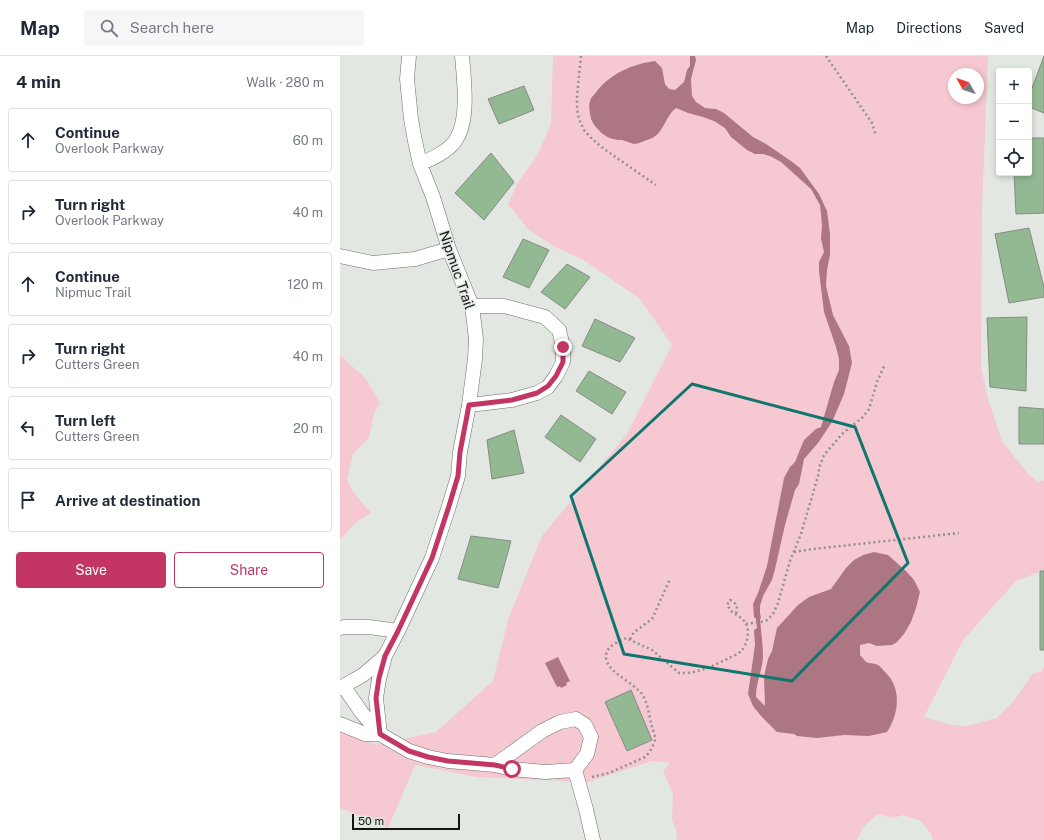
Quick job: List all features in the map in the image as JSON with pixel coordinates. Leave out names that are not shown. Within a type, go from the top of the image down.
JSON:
[{"type":"street","name":"Nipmuc Trail","points":[[342,688],[363,675],[385,656],[432,558],[458,476],[460,452],[469,405],[475,359],[476,338],[472,306],[449,249],[420,164],[414,141],[407,79],[409,56]]},
{"type":"street","points":[[420,164],[436,157],[448,148],[457,138],[464,115],[462,56]]},
{"type":"street","points":[[340,256],[373,263],[415,260],[449,249]]},
{"type":"street","points":[[469,405],[512,400],[537,393],[548,386],[556,376],[563,362],[563,347],[559,330],[545,317],[504,306],[472,306]]},
{"type":"street","points":[[340,628],[369,627],[398,631]]},
{"type":"street","points":[[380,734],[376,698],[379,678],[385,656]]},
{"type":"street","points":[[342,688],[380,734],[409,751],[448,761],[495,765],[512,769],[576,774]]},
{"type":"street","points":[[495,765],[542,731],[560,722],[576,719],[585,725],[591,737],[587,754],[576,774],[594,840]]},
{"type":"street","points":[[340,724],[365,734],[380,734]]},
{"type":"path","points":[[581,56],[577,109],[579,119],[584,130],[604,149],[656,185]]},
{"type":"path","points":[[826,56],[872,123],[876,136]]},
{"type":"path","points":[[746,624],[767,620],[773,614],[778,603],[824,455],[842,434],[863,417],[869,410],[877,382],[885,364]]},
{"type":"path","points":[[794,552],[959,533]]},
{"type":"path","points":[[630,639],[633,634],[652,619],[670,579]]},
{"type":"path","points":[[576,774],[588,778],[609,773],[645,757],[655,739],[645,700],[641,693],[609,667],[606,659],[606,653],[610,647],[626,638],[630,639],[652,650],[679,674],[696,672],[714,666],[740,653],[743,649],[748,632],[746,624],[730,610],[727,605],[730,600],[737,606],[736,614]]},
{"type":"highlighted area","points":[[692,384],[855,427],[908,563],[792,681],[624,654],[571,496]]},
{"type":"shaded area","points":[[553,56],[988,56],[982,209],[981,368],[988,399],[1002,441],[1029,475],[1039,482],[1044,480],[1044,570],[1016,581],[963,640],[924,717],[951,725],[966,726],[997,718],[1017,697],[1033,673],[1041,672],[1044,668],[1044,840],[932,840],[932,835],[921,821],[903,815],[893,818],[878,814],[863,827],[859,837],[856,840],[677,840],[676,830],[672,820],[673,794],[663,771],[670,763],[652,761],[588,782],[477,777],[415,765],[388,828],[340,808],[340,731],[377,745],[436,732],[493,681],[509,617],[542,536],[627,434],[672,345],[639,298],[582,259],[555,247],[528,229],[508,204],[517,184],[537,156],[551,124]]},
{"type":"shaded area","points":[[690,56],[695,56],[696,60],[691,79],[692,96],[696,102],[705,108],[716,109],[724,113],[753,137],[791,161],[800,168],[819,194],[827,211],[830,234],[830,255],[826,286],[833,315],[849,346],[852,363],[844,394],[832,422],[818,443],[804,459],[799,484],[795,490],[785,525],[772,580],[763,596],[760,606],[763,657],[756,697],[765,706],[764,676],[777,628],[798,605],[809,597],[831,589],[846,568],[854,560],[863,555],[874,552],[888,555],[914,580],[920,592],[911,622],[897,642],[892,645],[877,646],[869,643],[860,645],[860,655],[866,662],[877,664],[890,678],[894,686],[897,701],[896,709],[887,732],[869,736],[844,735],[817,738],[777,732],[753,706],[748,694],[755,645],[754,630],[757,628],[753,604],[767,566],[784,478],[790,467],[795,462],[804,440],[816,429],[821,427],[839,370],[839,359],[824,312],[819,271],[819,262],[824,252],[821,239],[822,225],[820,205],[811,189],[781,162],[770,156],[755,154],[747,150],[731,137],[725,128],[714,121],[676,108],[654,137],[636,144],[622,140],[615,140],[606,136],[592,122],[589,103],[603,85],[616,74],[639,64],[655,61],[662,68],[665,84],[669,89],[675,90],[684,82],[687,70],[690,66]]},
{"type":"shaded area","points":[[340,355],[366,379],[380,403],[374,413],[369,438],[353,454],[347,479],[352,491],[371,513],[356,522],[340,540]]},
{"type":"shaded area","points":[[558,657],[570,681],[566,683],[567,685],[561,688],[560,686],[557,687],[545,663]]},
{"type":"building","points":[[1044,56],[1044,113],[1032,108],[1032,88]]},
{"type":"building","points":[[524,86],[534,110],[499,124],[488,99]]},
{"type":"building","points":[[1032,138],[1044,138],[1044,213],[1016,214],[1014,176],[1032,176]]},
{"type":"building","points":[[491,153],[514,182],[484,220],[455,193]]},
{"type":"building","points":[[1029,228],[1044,287],[1044,297],[1009,303],[995,234]]},
{"type":"building","points":[[523,239],[549,250],[529,288],[503,277]]},
{"type":"building","points":[[567,264],[590,277],[565,309],[541,292]]},
{"type":"building","points":[[1027,317],[1026,391],[990,387],[987,318]]},
{"type":"building","points":[[595,319],[635,338],[620,362],[582,346]]},
{"type":"building","points":[[589,371],[626,392],[612,414],[576,391]]},
{"type":"building","points":[[1019,407],[1044,409],[1044,444],[1019,444]]},
{"type":"building","points":[[561,415],[596,439],[580,462],[545,437]]},
{"type":"building","points":[[514,430],[524,473],[492,479],[487,440]]},
{"type":"building","points":[[471,536],[511,541],[498,588],[458,579]]},
{"type":"building","points":[[1040,571],[1044,571],[1044,650],[1040,650]]},
{"type":"building","points":[[631,690],[652,740],[627,751],[605,702]]},
{"type":"route","points":[[512,769],[495,765],[448,761],[409,751],[380,734],[376,698],[379,678],[385,656],[432,558],[449,506],[458,476],[460,452],[469,405],[512,400],[537,393],[548,386],[556,376],[563,362],[563,347]]}]
